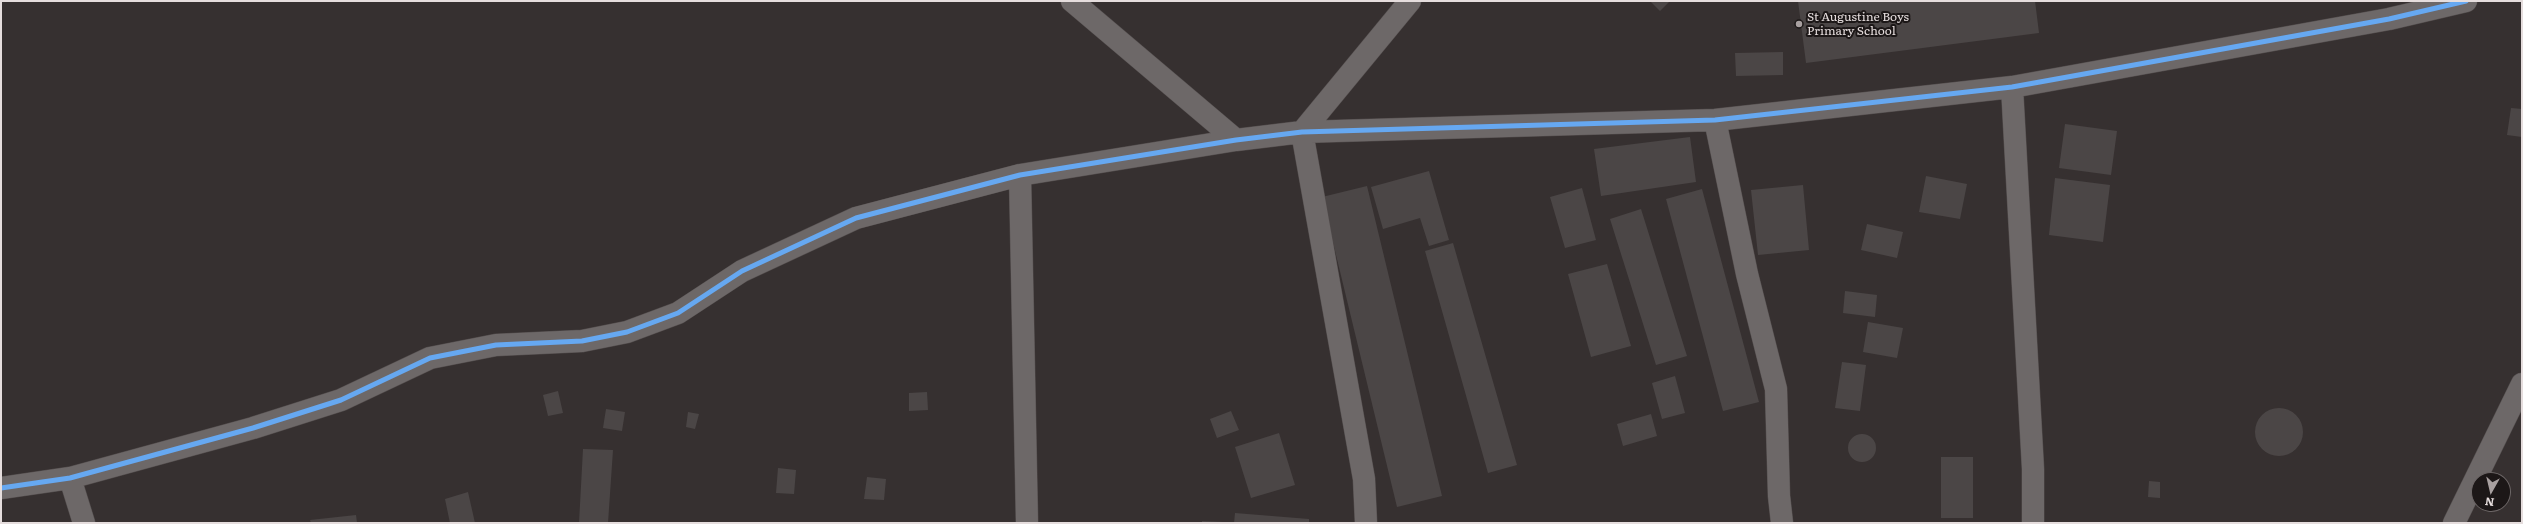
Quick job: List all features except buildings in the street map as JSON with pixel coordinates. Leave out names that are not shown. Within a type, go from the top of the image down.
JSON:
[{"type":"street","points":[[1072,1],[1236,140]]},
{"type":"street","points":[[1366,523],[1364,479],[1302,132],[1410,1]]},
{"type":"street","points":[[1,488],[70,478],[253,428],[341,400],[430,358],[496,345],[582,341],[627,332],[678,313],[742,271],[856,218],[1020,174],[1236,140],[1302,132],[1715,120],[2012,87],[2389,19],[2466,1]]},
{"type":"street","points":[[2012,87],[2033,469],[2034,523]]},
{"type":"street","points":[[1715,120],[1747,274],[1776,389],[1779,496],[1782,523]]},
{"type":"street","points":[[1020,174],[1027,523]]},
{"type":"street","points":[[2454,523],[2522,384]]},
{"type":"street","points":[[70,478],[84,523]]},
{"type":"cycle path","points":[[1,488],[70,478],[253,428],[341,400],[430,358],[496,345],[582,341],[627,332],[678,313],[742,271],[856,218],[1020,175],[1236,140],[1302,132],[1715,120],[2012,87],[2389,19],[2466,1]]},
{"type":"place","name":"St Augustine Boys Primary School","points":[[1799,24]]}]
